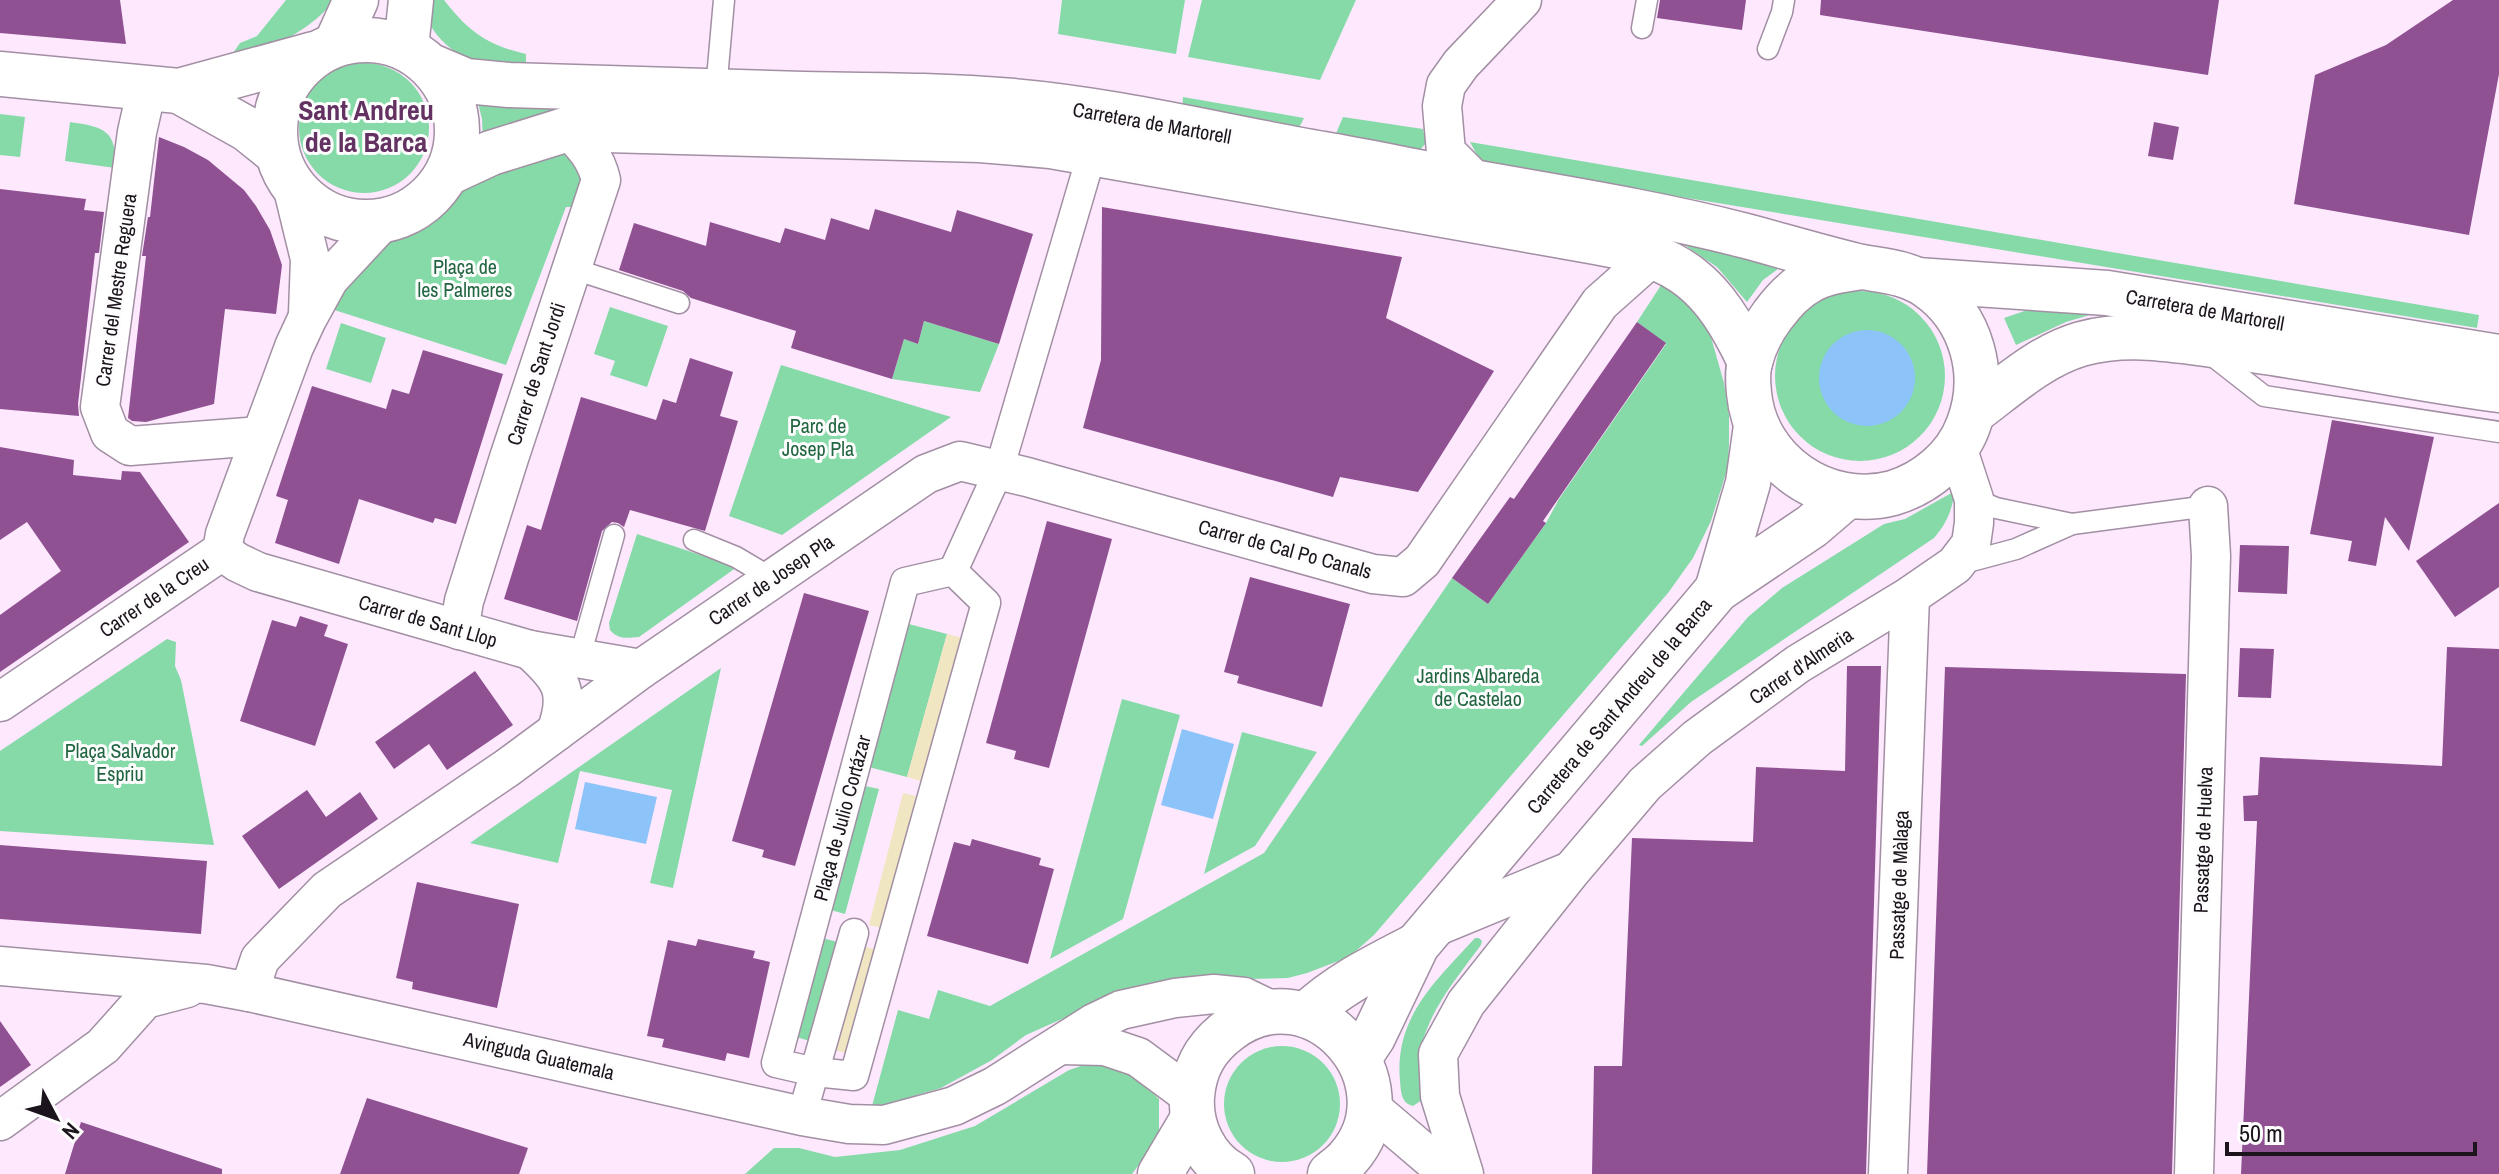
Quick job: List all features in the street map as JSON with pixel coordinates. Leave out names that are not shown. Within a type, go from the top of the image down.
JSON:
[{"type":"main road","points":[[284,167],[274,127],[279,101],[292,77],[325,49],[356,0]]},
{"type":"main road","points":[[411,0],[420,58]]},
{"type":"main road","name":"Carretera de Martorell","points":[[163,90],[359,39],[384,40],[466,81],[509,85],[1004,100],[1052,105],[1619,206],[1861,267],[1898,272],[1917,280],[1949,305],[1972,345],[1977,371],[1965,430]]},
{"type":"main road","name":"Carretera de Martorell","points":[[163,90],[247,129],[284,167],[304,199],[328,214],[355,222],[383,221],[409,212],[431,195],[448,173],[457,147],[457,119],[449,90],[420,58]]},
{"type":"main road","points":[[0,74],[163,90]]},
{"type":"main road","name":"Carretera de Martorell","points":[[448,173],[491,153],[568,129],[980,140],[1051,146],[1596,242],[1654,255],[1685,273],[1711,296],[1735,330],[1750,362]]},
{"type":"main road","name":"Carretera de Martorell","points":[[1861,267],[1826,273],[1808,281],[1785,298],[1764,327],[1750,362],[1748,378],[1749,402],[1756,426],[1779,461],[1815,487],[1847,496],[1891,493],[1921,481],[1942,466],[1965,430],[2023,374],[2050,357],[2080,345],[2117,337],[2169,339],[2293,355],[2397,374],[2497,363]]},
{"type":"main road","name":"Carretera de Martorell","points":[[1917,280],[2107,293],[2497,363]]},
{"type":"main road","points":[[1717,590],[1748,483],[1756,426]]},
{"type":"main road","name":"Carretera de Sant Andreu de la Barca","points":[[1359,1058],[1373,1037],[1423,937],[1717,590],[1812,526],[1847,496]]},
{"type":"main road","name":"Carretera de Sant Andreu de la Barca","points":[[1192,1109],[1193,1080],[1204,1055],[1212,1043],[1242,1020],[1290,1013],[1322,1000],[1423,937]]},
{"type":"main road","points":[[1290,1013],[1335,1030],[1359,1058],[1370,1094],[1368,1118],[1361,1140],[1348,1158],[1330,1174]]},
{"type":"main road","points":[[1160,1174],[1192,1109]]},
{"type":"main road","points":[[1192,1109],[1199,1137],[1213,1159],[1232,1174]]},
{"type":"street","points":[[1476,182],[1446,152],[1442,106],[1446,85],[1461,64],[1522,0]]},
{"type":"street","name":"Carrer del Mestre Reguera","points":[[163,90],[137,132],[100,407],[104,422],[110,433],[130,446],[260,436]]},
{"type":"street","name":"Carrer de Sant Jordi","points":[[459,630],[464,601],[601,180],[597,163],[568,129]]},
{"type":"street","points":[[953,571],[1013,473],[1092,153]]},
{"type":"street","name":"Carrer de la Creu","points":[[284,167],[310,259],[307,319]]},
{"type":"street","name":"Carrer de la Creu","points":[[0,702],[222,551],[225,534],[260,436],[307,319],[329,279],[383,221]]},
{"type":"street","points":[[1596,242],[1602,270],[1600,303]]},
{"type":"street","name":"Carrer de Cal Po Canals","points":[[1013,473],[1373,574],[1403,577],[1422,561],[1600,303],[1654,255]]},
{"type":"street","name":"Carrer d'Almeria","points":[[1464,1174],[1440,1096],[1438,1054],[1466,1003],[1645,784],[1697,738],[1798,664],[1955,565],[1971,544],[1974,499],[1965,430]]},
{"type":"street","name":"Carrer de Josep Pla","points":[[249,992],[260,959],[327,890],[507,768],[641,669],[926,474],[960,461],[1013,473]]},
{"type":"street","name":"Passatge de Huelva","points":[[2194,1174],[2211,556],[2208,506]]},
{"type":"street","name":"Carrer de Sant Llop","points":[[222,551],[258,572],[530,650],[641,669]]},
{"type":"street","name":"Plaça de Julio Cortázar","points":[[953,571],[986,603],[854,1076],[811,1085],[776,1063],[905,582],[953,571]]},
{"type":"street","name":"Passatge de Màlaga","points":[[1888,1174],[1910,596]]},
{"type":"street","points":[[530,650],[550,668],[562,687],[564,710],[556,732]]},
{"type":"street","name":"Carrer d'Almeria","points":[[1423,937],[1571,871]]},
{"type":"street","points":[[811,1085],[854,933]]},
{"type":"street","name":"Avinguda Guatemala","points":[[0,966],[137,988],[206,984],[249,992],[849,1124],[884,1125],[954,1106],[995,1086],[1094,1023],[1121,1010],[1175,998],[1214,994],[1244,997],[1290,1013]]},
{"type":"street","points":[[0,1121],[103,1046],[137,988]]},
{"type":"street","points":[[1060,1045],[1105,1046],[1138,1057],[1192,1109]]},
{"type":"street","points":[[1369,1106],[1449,1174]]},
{"type":"lane","points":[[716,90],[724,0]]},
{"type":"lane","points":[[1642,28],[1647,0]]},
{"type":"lane","points":[[1768,49],[1784,0]]},
{"type":"lane","points":[[569,272],[586,273],[679,303]]},
{"type":"lane","name":"Carretera de Martorell","points":[[2196,343],[2264,396],[2499,432]]},
{"type":"lane","points":[[1974,499],[1996,508],[2072,524]]},
{"type":"lane","points":[[1955,565],[2016,549],[2072,524],[2208,506]]},
{"type":"lane","points":[[579,660],[614,535]]},
{"type":"lane","points":[[694,540],[736,557],[773,579]]},
{"type":"green space","points":[[286,0],[335,0],[298,32],[226,63],[240,43],[257,36]]},
{"type":"green space","points":[[421,0],[444,0],[479,35],[526,54],[526,67],[480,62],[459,54],[434,31]]},
{"type":"green space","points":[[1062,0],[1185,0],[1176,54],[1058,34]]},
{"type":"green space","points":[[1202,0],[1356,0],[1320,80],[1188,57]]},
{"type":"green space","points":[[364,63],[389,68],[410,82],[424,103],[429,128],[424,153],[410,174],[389,188],[364,193],[339,188],[318,174],[304,153],[299,128],[304,103],[318,82],[339,68]]},
{"type":"green space","points":[[1183,97],[1304,118],[1298,130],[1182,109]]},
{"type":"green space","points":[[477,99],[578,106],[483,142]]},
{"type":"green space","points":[[0,114],[25,117],[20,157],[0,155]]},
{"type":"green space","points":[[1343,117],[1423,129],[1426,143],[1420,150],[1412,150],[1335,136]]},
{"type":"green space","points":[[70,122],[100,129],[111,138],[115,168],[65,161]]},
{"type":"green space","points":[[1470,142],[2479,315],[2477,328],[1492,166],[1478,157]]},
{"type":"green space","name":"Plaça de les Palmeres","points":[[552,146],[587,163],[577,207],[566,207],[506,365],[325,307],[372,249],[432,217],[468,184]]},
{"type":"green space","points":[[1654,235],[1786,263],[1763,280],[1747,302],[1717,267],[1686,246]]},
{"type":"green space","name":"Jardins Albareda de Castelao","points":[[1667,276],[1709,330],[1724,383],[1729,415],[1728,467],[1711,521],[1693,558],[1668,593],[1374,935],[1349,957],[1288,978],[1248,979],[1107,999],[1026,1035],[992,1060],[941,1088],[910,1097],[894,1106],[872,1106],[898,1010],[929,1019],[938,990],[990,1006],[1264,853],[1452,578],[1488,604],[1546,523],[1559,499],[1666,344],[1637,322]]},
{"type":"green space","points":[[1860,291],[1893,297],[1920,316],[1939,343],[1945,376],[1939,409],[1920,436],[1893,455],[1860,461],[1827,455],[1800,436],[1781,409],[1775,376],[1781,343],[1800,316],[1827,297]]},
{"type":"green space","points":[[2059,299],[2147,315],[2093,314],[2066,322],[2016,345],[2004,318]]},
{"type":"green space","points":[[610,307],[668,326],[647,387],[610,375],[615,361],[594,354]]},
{"type":"green space","points":[[924,321],[999,344],[980,392],[892,379],[904,339],[918,344]]},
{"type":"green space","points":[[341,323],[386,338],[371,383],[326,369]]},
{"type":"green space","name":"Parc de Josep Pla","points":[[781,365],[951,417],[782,535],[729,516]]},
{"type":"green space","points":[[1955,491],[1948,516],[1934,538],[1691,702],[1642,746],[1639,745],[1748,617],[1782,588],[1884,524],[1905,519]]},
{"type":"green space","points":[[637,534],[737,567],[639,637],[620,637],[610,630],[609,623]]},
{"type":"green space","points":[[905,623],[947,634],[907,777],[865,766]]},
{"type":"green space","name":"Plaça Salvador Espriu","points":[[167,639],[176,642],[175,666],[181,680],[214,845],[0,831],[0,751]]},
{"type":"green space","points":[[721,668],[673,888],[650,883],[672,790],[580,771],[558,863],[470,843]]},
{"type":"green space","points":[[1122,699],[1180,715],[1123,919],[1050,959]]},
{"type":"green space","points":[[1242,732],[1317,752],[1255,846],[1204,874]]},
{"type":"green space","points":[[860,785],[879,789],[845,914],[827,909]]},
{"type":"green space","points":[[818,937],[838,942],[810,1041],[792,1036]]},
{"type":"green space","points":[[1475,938],[1482,941],[1481,945],[1436,1010],[1423,1040],[1419,1061],[1422,1100],[1409,1105],[1401,1093],[1400,1058],[1411,1019],[1433,985]]},
{"type":"green space","points":[[1282,1046],[1304,1050],[1323,1063],[1336,1082],[1340,1104],[1336,1126],[1323,1145],[1304,1158],[1282,1162],[1260,1158],[1241,1145],[1228,1126],[1224,1104],[1228,1082],[1241,1063],[1260,1050]]},
{"type":"green space","points":[[1090,1063],[1128,1074],[1159,1099],[1159,1138],[1132,1174],[745,1174],[774,1148],[799,1148],[835,1157],[900,1150],[975,1126],[1069,1070]]},
{"type":"sand","points":[[947,634],[970,640],[931,784],[907,777]]},
{"type":"sand","points":[[903,793],[923,798],[890,930],[869,925]]},
{"type":"sand","points":[[862,946],[882,951],[855,1056],[835,1050]]},
{"type":"water","points":[[1867,330],[1885,334],[1901,344],[1911,360],[1915,378],[1911,396],[1901,412],[1885,422],[1867,426],[1849,422],[1833,412],[1823,396],[1819,378],[1823,360],[1833,344],[1849,334]]},
{"type":"water","points":[[1182,729],[1234,744],[1213,819],[1161,805]]},
{"type":"water","points":[[585,782],[657,797],[646,844],[575,829]]},
{"type":"building","points":[[0,0],[120,0],[126,44],[0,33]]},
{"type":"building","points":[[1660,0],[1746,0],[1742,30],[1657,18]]},
{"type":"building","points":[[1821,0],[2219,0],[2208,75],[1820,15]]},
{"type":"building","points":[[2453,0],[2499,0],[2499,74],[2469,235],[2294,204],[2315,75],[2386,45]]},
{"type":"building","points":[[2154,122],[2179,127],[2173,160],[2148,156]]},
{"type":"building","points":[[159,137],[208,160],[244,190],[270,230],[282,265],[276,314],[225,309],[214,404],[146,422],[128,418],[146,256],[142,256],[150,217]]},
{"type":"building","points":[[0,189],[86,199],[84,210],[104,212],[99,253],[95,253],[79,416],[0,409]]},
{"type":"building","points":[[1102,207],[1402,257],[1386,318],[1494,371],[1418,492],[1340,477],[1333,497],[1083,428],[1101,360]]},
{"type":"building","points":[[875,209],[951,232],[957,210],[1033,234],[999,344],[924,321],[918,344],[904,339],[892,379],[791,348],[796,331],[691,298],[683,291],[619,270],[634,223],[706,246],[710,222],[780,243],[785,228],[825,240],[831,218],[869,230]]},
{"type":"building","points":[[1637,322],[1666,343],[1488,604],[1452,578],[1510,497],[1514,499]]},
{"type":"building","points":[[423,350],[503,374],[456,524],[435,518],[433,523],[359,499],[339,564],[275,543],[288,500],[276,496],[312,386],[386,409],[392,389],[409,394]]},
{"type":"building","points":[[690,358],[733,372],[720,416],[738,421],[705,531],[630,510],[624,527],[612,522],[602,531],[577,621],[504,599],[527,525],[541,530],[581,397],[656,420],[663,399],[676,403]]},
{"type":"building","points":[[2332,420],[2434,437],[2409,551],[2385,517],[2376,566],[2348,561],[2352,541],[2310,534]]},
{"type":"building","points":[[0,447],[74,460],[73,475],[121,480],[122,471],[140,472],[189,542],[0,672],[0,615],[61,571],[27,522],[0,540]]},
{"type":"building","points":[[2499,503],[2499,587],[2455,617],[2416,561]]},
{"type":"building","points":[[1047,521],[1112,539],[1049,768],[1014,759],[1016,751],[986,743]]},
{"type":"building","points":[[2240,545],[2289,546],[2287,594],[2238,592]]},
{"type":"building","points":[[1250,577],[1350,604],[1322,707],[1237,683],[1239,676],[1224,672]]},
{"type":"building","points":[[804,593],[869,611],[795,866],[762,857],[764,850],[732,841]]},
{"type":"building","points":[[300,616],[328,625],[324,636],[348,644],[315,746],[240,721],[272,620],[296,627]]},
{"type":"building","points":[[2447,647],[2499,649],[2499,1174],[2241,1174],[2257,821],[2244,821],[2243,796],[2258,795],[2260,757],[2442,766]]},
{"type":"building","points":[[2240,648],[2274,649],[2271,698],[2238,697]]},
{"type":"building","points":[[1847,666],[1881,666],[1866,1174],[1592,1174],[1594,1066],[1622,1066],[1632,838],[1753,842],[1756,767],[1845,771]]},
{"type":"building","points":[[1945,667],[2186,674],[2172,1174],[1927,1174]]},
{"type":"building","points":[[475,671],[513,725],[447,770],[429,744],[394,769],[375,742]]},
{"type":"building","points":[[307,790],[326,817],[360,792],[378,819],[279,889],[242,836]]},
{"type":"building","points":[[972,839],[1041,858],[1039,865],[1054,869],[1028,964],[927,936],[954,842],[970,846]]},
{"type":"building","points":[[0,845],[207,861],[201,934],[0,919]]},
{"type":"building","points":[[417,882],[519,904],[497,1008],[412,989],[413,982],[396,978]]},
{"type":"building","points":[[698,939],[755,951],[753,958],[770,962],[749,1058],[727,1053],[725,1061],[662,1047],[664,1039],[647,1036],[668,940],[696,946]]},
{"type":"building","points":[[0,1021],[31,1065],[0,1087]]},
{"type":"building","points":[[367,1098],[528,1148],[519,1174],[340,1174]]},
{"type":"building","points":[[81,1122],[222,1169],[222,1174],[65,1174]]},
{"type":"district","name":"Sant Andreu de la Barca","points":[[366,126]]}]
